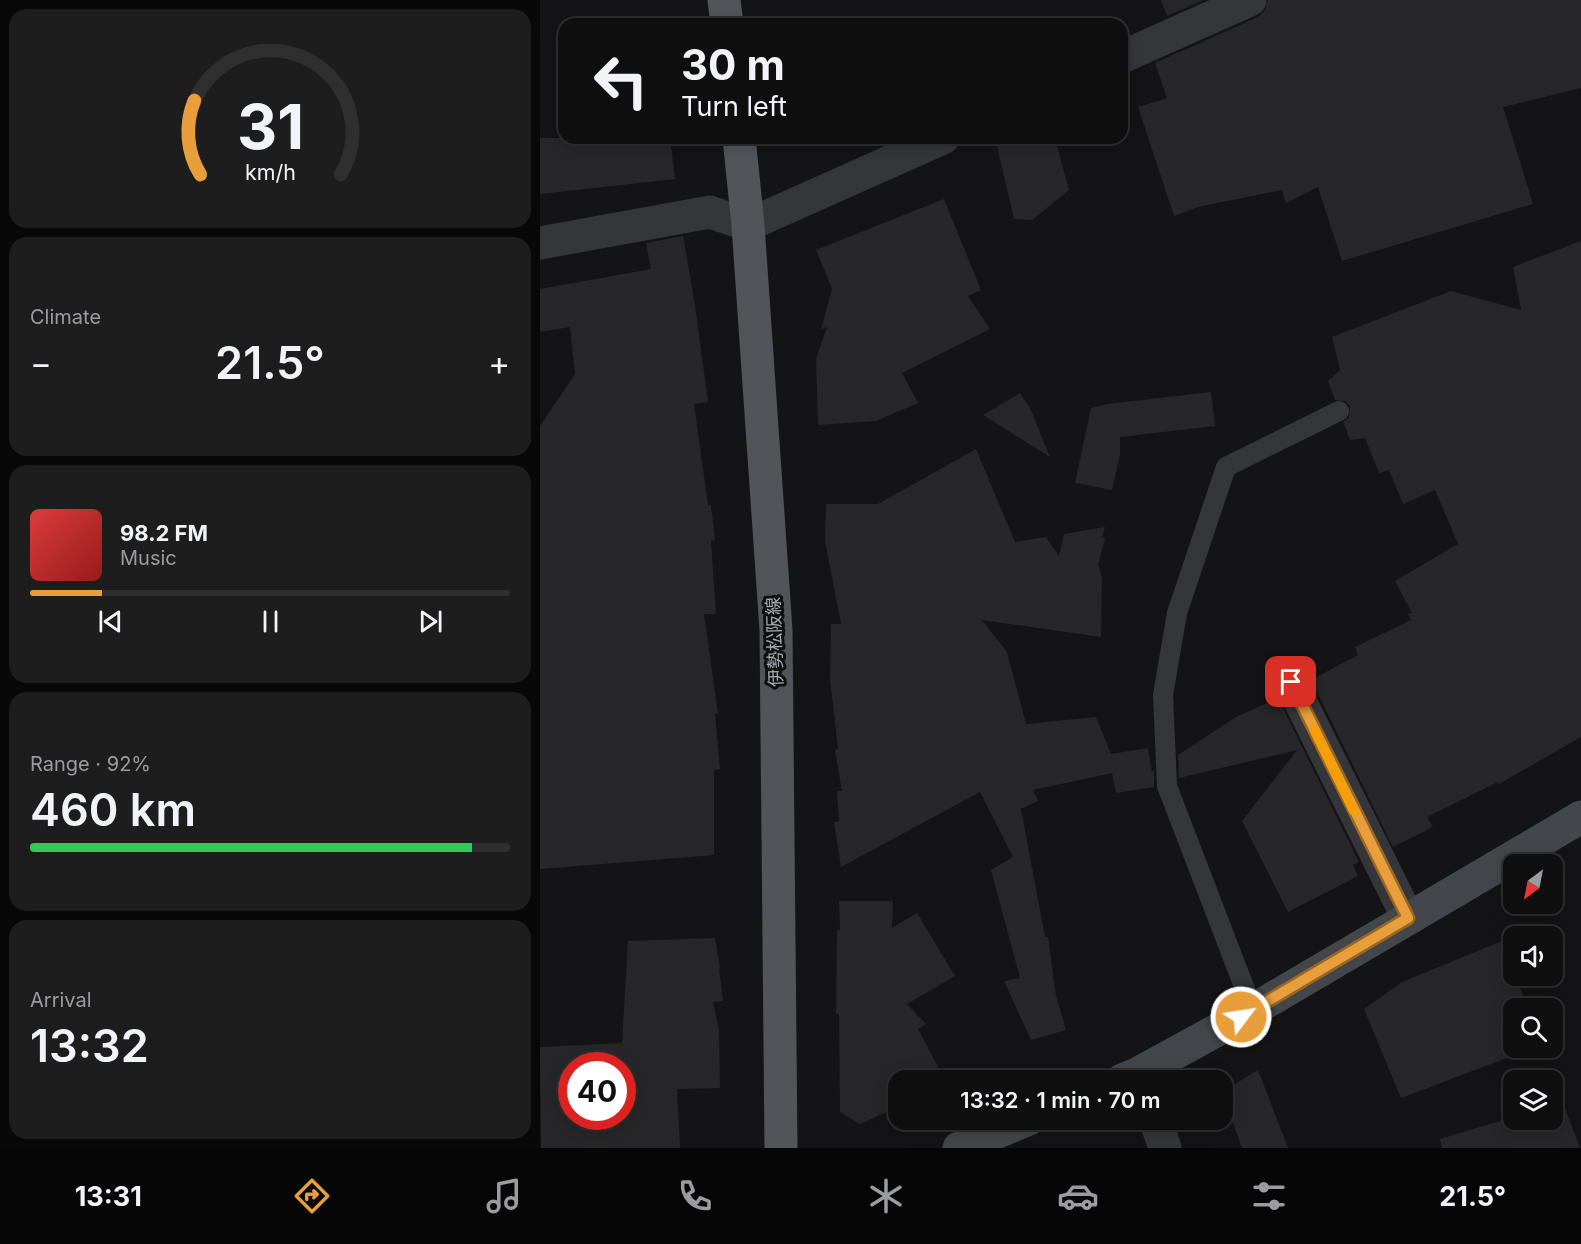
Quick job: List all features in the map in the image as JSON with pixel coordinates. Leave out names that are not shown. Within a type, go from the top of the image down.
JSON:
[{"type":"main road","points":[[724,0],[726,18]]},
{"type":"main road","name":"伊勢松阪線","points":[[740,144],[748,225],[776,630],[781,1148]]},
{"type":"street","points":[[1128,54],[1250,0]]},
{"type":"street","points":[[540,243],[710,212],[748,225],[930,144]]},
{"type":"street","points":[[1291,682],[1408,918]]},
{"type":"street","points":[[1147,1070],[1254,1010],[1581,817]]},
{"type":"street","points":[[960,1148],[1003,1130]]},
{"type":"street","points":[[1159,1130],[1165,1148]]},
{"type":"lane","points":[[1254,1010],[1167,786],[1163,695],[1177,613],[1226,467],[1339,411]]},
{"type":"building","points":[[1161,0],[1204,0],[1167,16]]},
{"type":"building","points":[[1268,0],[1581,0],[1581,88],[1503,107],[1533,204],[1342,261],[1318,187],[1286,203],[1282,190],[1198,207],[1174,216],[1138,107],[1167,98],[1155,63],[1258,17],[1265,10]]},
{"type":"building","points":[[540,138],[558,138],[558,144],[671,144],[675,179],[540,194]]},
{"type":"building","points":[[996,144],[1057,144],[1069,190],[1032,220],[1014,219]]},
{"type":"building","points":[[944,199],[981,290],[968,296],[990,329],[902,373],[918,403],[876,421],[818,425],[816,359],[827,327],[821,329],[832,289],[816,250]]},
{"type":"building","points":[[683,236],[708,402],[694,404],[715,540],[711,541],[716,614],[704,614],[718,714],[715,714],[720,769],[714,770],[714,855],[540,869],[540,426],[575,374],[570,327],[540,332],[540,289],[651,269],[646,243]]},
{"type":"building","points":[[1581,241],[1581,737],[1499,784],[1498,782],[1427,817],[1433,827],[1393,847],[1311,680],[1358,655],[1355,647],[1411,620],[1408,614],[1412,613],[1395,581],[1458,544],[1435,490],[1403,504],[1389,470],[1379,473],[1365,438],[1350,440],[1343,422],[1349,417],[1350,406],[1345,401],[1335,400],[1328,381],[1340,370],[1332,337],[1451,291],[1521,310],[1513,267]]},
{"type":"building","points":[[1211,392],[1215,426],[1120,437],[1120,455],[1112,490],[1075,483],[1091,408],[1107,404]]},
{"type":"building","points":[[1020,393],[1030,408],[1050,457],[983,415]]},
{"type":"building","points":[[976,449],[1015,542],[1046,537],[1059,556],[1064,534],[1105,527],[1102,537],[1105,538],[1098,565],[1102,578],[1101,637],[982,620],[1007,652],[1026,724],[1096,717],[1111,754],[1148,748],[1152,772],[1154,770],[1154,787],[1116,793],[1112,773],[1033,790],[1038,801],[1021,809],[1045,937],[1048,937],[1056,996],[1066,1030],[1031,1040],[1004,981],[1020,978],[991,870],[1013,857],[980,792],[841,867],[834,822],[839,822],[837,791],[842,791],[835,750],[838,749],[830,679],[831,624],[841,624],[825,541],[826,504],[878,504]]},
{"type":"building","points":[[1278,698],[1359,862],[1353,865],[1358,876],[1288,912],[1242,821],[1297,750],[1179,778],[1178,755],[1236,717]]},
{"type":"building","points":[[839,901],[893,901],[892,928],[917,913],[955,976],[907,1004],[926,1024],[918,1029],[940,1070],[888,1070],[888,1111],[860,1124],[840,1112],[839,1014],[836,1014],[837,930],[840,930]]},
{"type":"building","points":[[715,938],[723,1001],[713,1002],[719,1031],[720,1088],[677,1089],[680,1148],[541,1148],[540,1047],[622,1043],[628,941]]},
{"type":"building","points":[[1502,941],[1503,986],[1519,986],[1524,998],[1503,998],[1503,1058],[1507,1058],[1401,1098],[1364,1009],[1402,982]]},
{"type":"building","points":[[1258,1070],[1288,1148],[1242,1148],[1233,1123],[1233,1085]]},
{"type":"building","points":[[1563,1103],[1580,1148],[1442,1148],[1440,1139],[1503,1120],[1503,1130],[1563,1130]]},
{"type":"slow traffic","points":[[1314,729],[1354,811]]},
{"type":"route","points":[[1241,1017],[1408,918],[1291,682]]}]
